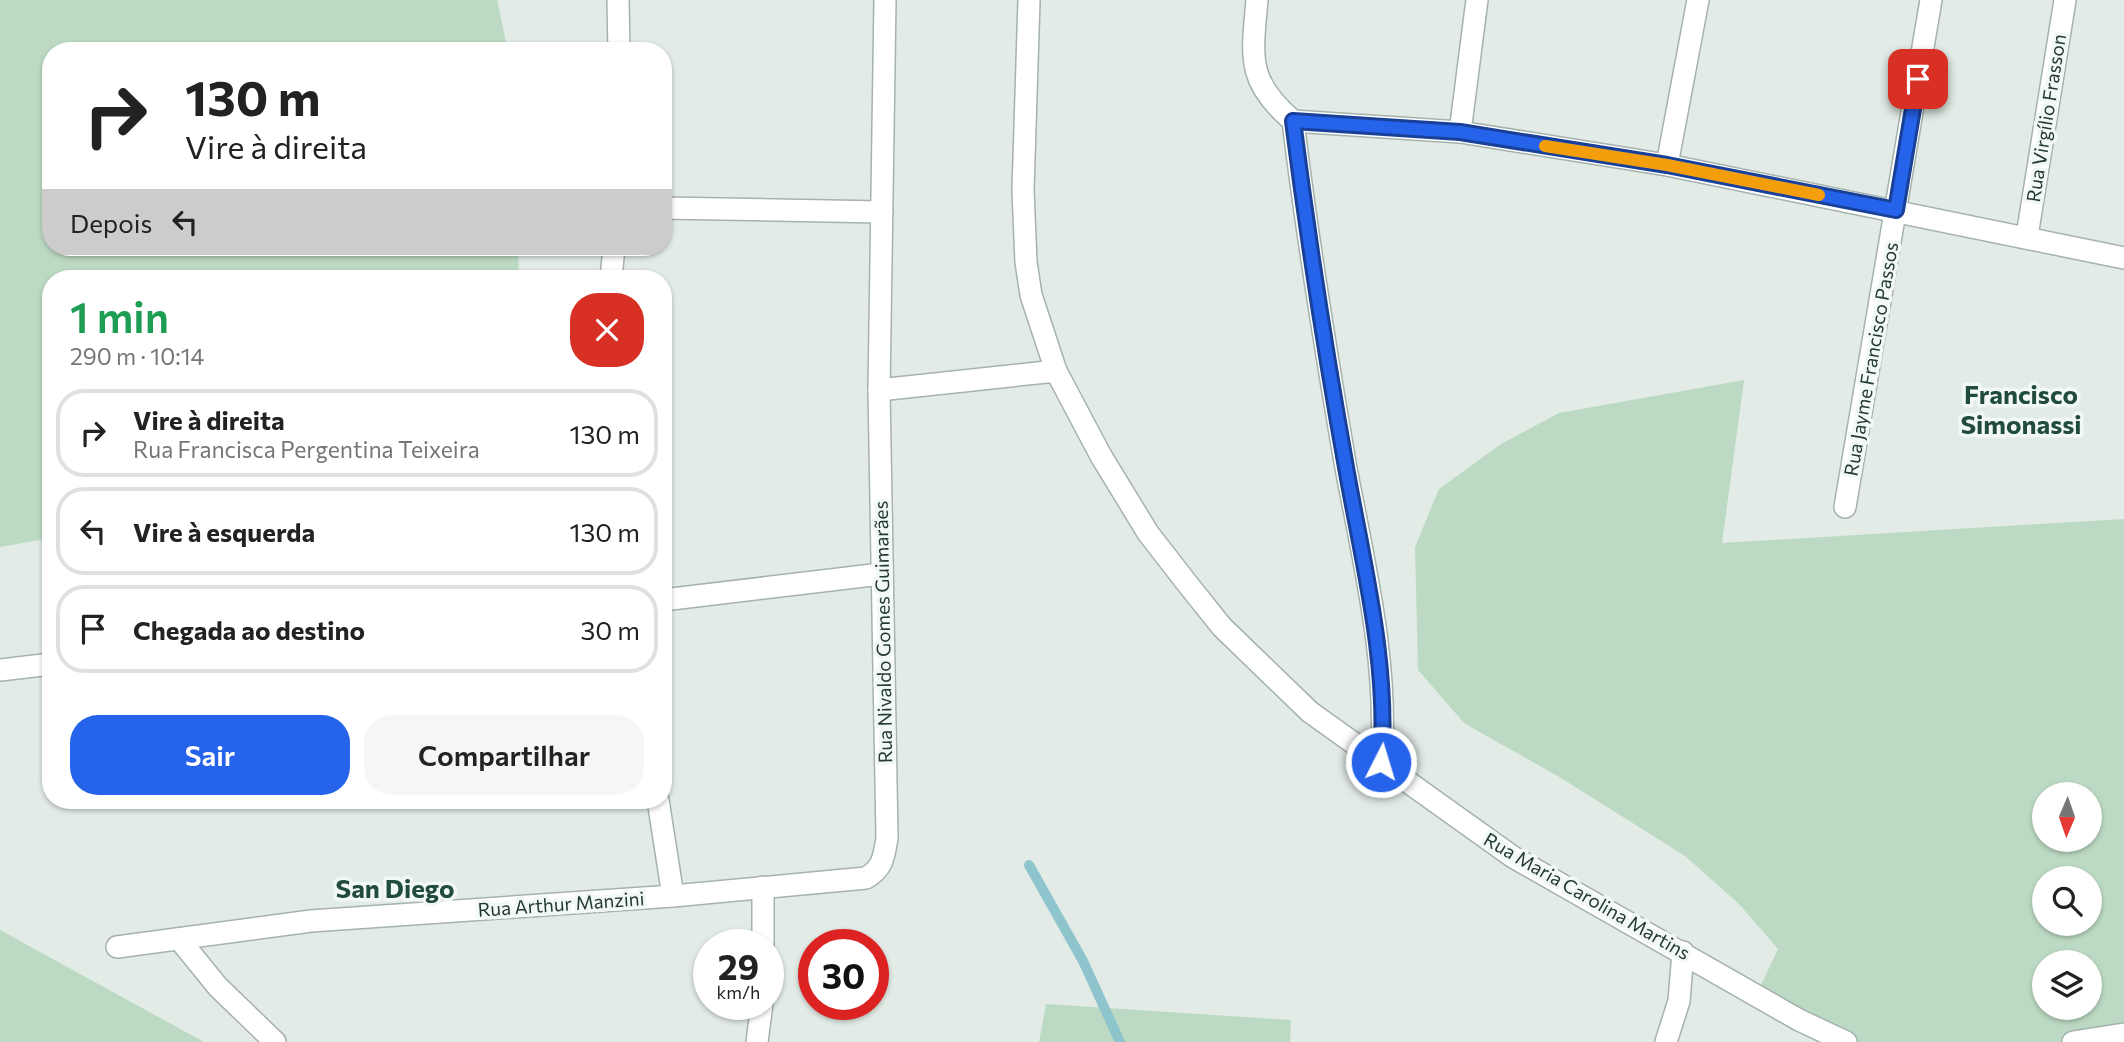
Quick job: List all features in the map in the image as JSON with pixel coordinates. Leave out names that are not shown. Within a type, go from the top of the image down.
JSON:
[{"type":"street","points":[[618,0],[620,42]]},
{"type":"street","name":"Rua Nivaldo Gomes Guimarães","points":[[878,872],[887,838],[879,390],[885,0]]},
{"type":"street","name":"Rua Maria Carolina Martins","points":[[1029,0],[1023,190],[1026,262],[1031,295],[1056,371],[1101,456],[1149,533],[1222,627],[1310,712],[1513,857],[1683,951],[1799,1020],[1846,1042]]},
{"type":"street","points":[[1257,0],[1253,46],[1256,75],[1267,97],[1293,121],[1460,132],[1667,165],[2027,236],[2124,258]]},
{"type":"street","points":[[1460,132],[1477,0]]},
{"type":"street","points":[[1667,165],[1698,0]]},
{"type":"street","name":"Rua Jayme Francisco Passos","points":[[1845,507],[1931,0]]},
{"type":"street","name":"Rua Virgílio Frasson","points":[[2027,236],[2065,0]]},
{"type":"street","points":[[1293,121],[1323,337],[1373,620],[1384,728],[1381,762]]},
{"type":"street","points":[[672,208],[882,212]]},
{"type":"street","points":[[879,390],[1056,371]]},
{"type":"street","points":[[672,599],[881,574]]},
{"type":"street","points":[[0,670],[42,665]]},
{"type":"street","points":[[659,809],[673,896]]},
{"type":"street","name":"Rua Arthur Manzini","points":[[117,947],[312,921],[673,896],[866,878],[878,872]]},
{"type":"street","points":[[763,887],[763,929]]},
{"type":"street","points":[[179,939],[218,987],[275,1042]]},
{"type":"street","points":[[1666,1042],[1679,1001],[1683,951]]},
{"type":"street","points":[[757,1042],[760,1020]]},
{"type":"street","points":[[2073,1042],[2124,1034]]},
{"type":"green space","points":[[0,0],[497,0],[506,42],[42,42],[42,256],[518,256],[519,270],[42,270],[42,540],[0,547]]},
{"type":"green space","points":[[1744,380],[1722,543],[2124,519],[2124,1042],[1839,1042],[1803,1019],[1761,985],[1778,949],[1739,904],[1685,856],[1561,778],[1464,723],[1418,670],[1415,547],[1439,489],[1501,444],[1559,413]]},
{"type":"green space","points":[[0,930],[204,1042],[0,1042]]},
{"type":"green space","points":[[1046,1004],[1291,1020],[1290,1042],[1039,1042]]},
{"type":"waterway","points":[[1029,865],[1083,961],[1120,1042]]},
{"type":"slow traffic","points":[[1545,146],[1667,165],[1819,195]]},
{"type":"district","name":"Francisco Simonassi","points":[[2021,410]]},
{"type":"district","name":"San Diego","points":[[395,889]]},
{"type":"route","points":[[1381,762],[1383,705],[1371,607],[1323,337],[1293,121],[1460,132],[1667,165],[1896,210],[1918,79]]}]
